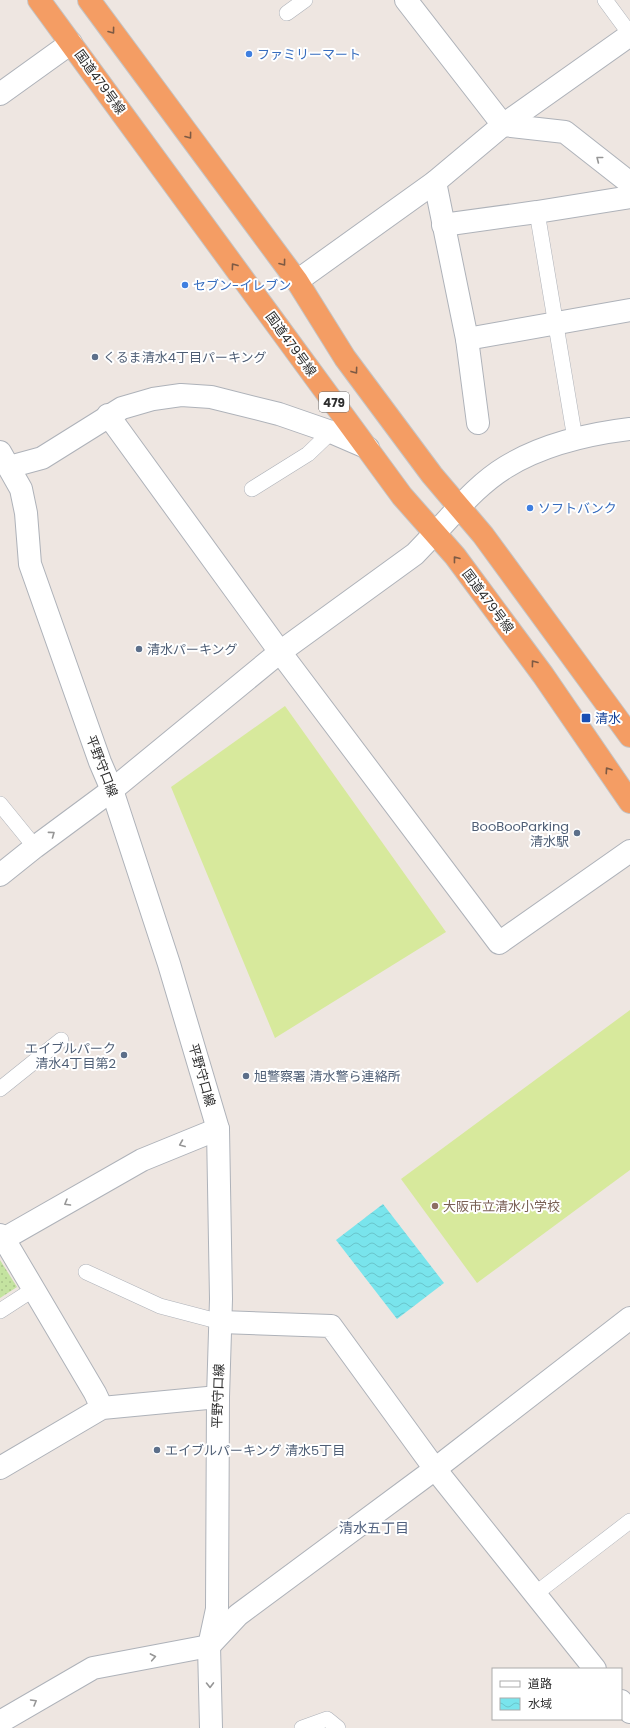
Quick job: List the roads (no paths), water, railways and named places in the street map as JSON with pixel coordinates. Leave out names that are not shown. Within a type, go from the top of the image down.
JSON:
[{"type":"highway","name":"国道479号線","points":[[39,0],[402,496],[454,556],[543,675],[630,802]]},
{"type":"highway","name":"479","points":[[89,0],[297,281],[346,358],[432,475],[483,535],[630,736]]},
{"type":"street","points":[[406,0],[503,125],[565,132],[630,183]]},
{"type":"street","points":[[297,281],[435,182],[503,125],[630,34]]},
{"type":"street","points":[[0,94],[71,43]]},
{"type":"street","points":[[435,182],[467,339],[478,423]]},
{"type":"street","points":[[443,225],[630,197]]},
{"type":"street","points":[[467,339],[630,310]]},
{"type":"street","points":[[3,464],[42,458],[108,415],[122,408],[153,399],[181,395],[204,397],[279,414],[331,432],[368,448]]},
{"type":"street","points":[[108,415],[280,652],[499,944],[630,851]]},
{"type":"street","points":[[0,876],[35,847],[112,790],[280,652],[415,554],[480,487],[506,467],[532,454],[575,439],[627,433]]},
{"type":"street","name":"平野守口線","points":[[3,464],[21,489],[26,513],[30,564],[100,762],[112,790],[169,964],[218,1129],[221,1322],[218,1397],[217,1609],[209,1646],[211,1728]]},
{"type":"street","points":[[102,1408],[95,1392],[34,1289],[1,1239],[142,1160],[218,1129]]},
{"type":"street","points":[[0,1722],[93,1668],[209,1646],[238,1615],[435,1469],[630,1318]]},
{"type":"street","points":[[221,1322],[331,1326],[435,1469],[595,1668]]},
{"type":"street","points":[[0,1468],[102,1408],[218,1397]]},
{"type":"street","points":[[622,1702],[630,1712]]},
{"type":"lane","points":[[287,13],[304,0]]},
{"type":"lane","points":[[605,0],[630,34]]},
{"type":"lane","points":[[537,212],[575,439]]},
{"type":"lane","points":[[252,489],[308,454],[331,432]]},
{"type":"lane","points":[[0,804],[35,847]]},
{"type":"lane","points":[[0,1089],[61,1040]]},
{"type":"lane","points":[[86,1272],[160,1306],[221,1322]]},
{"type":"lane","points":[[0,1311],[34,1289]]},
{"type":"lane","points":[[535,1594],[630,1521]]},
{"type":"lane","points":[[302,1728],[327,1719],[338,1728]]},
{"type":"water","points":[[383,1204],[444,1283],[397,1319],[336,1240]]},
{"type":"place","name":"ファミリーマート","points":[[249,54]]},
{"type":"place","name":"セブン-イレブン","points":[[185,285]]},
{"type":"place","name":"くるま清水4丁目パーキング","points":[[95,357]]},
{"type":"place","name":"ソフトバンク","points":[[530,508]]},
{"type":"place","name":"清水パーキング","points":[[139,649]]},
{"type":"place","name":"清水","points":[[586,718]]},
{"type":"place","name":"BooBooParking 清水駅","points":[[577,833]]},
{"type":"place","name":"エイブルパーク 清水4丁目第2","points":[[124,1055]]},
{"type":"place","name":"旭警察署 清水警ら連絡所","points":[[246,1076]]},
{"type":"place","name":"大阪市立清水小学校","points":[[435,1206]]},
{"type":"place","name":"エイブルパーキング 清水5丁目","points":[[157,1450]]},
{"type":"district","name":"清水五丁目","points":[[374,1528]]}]
